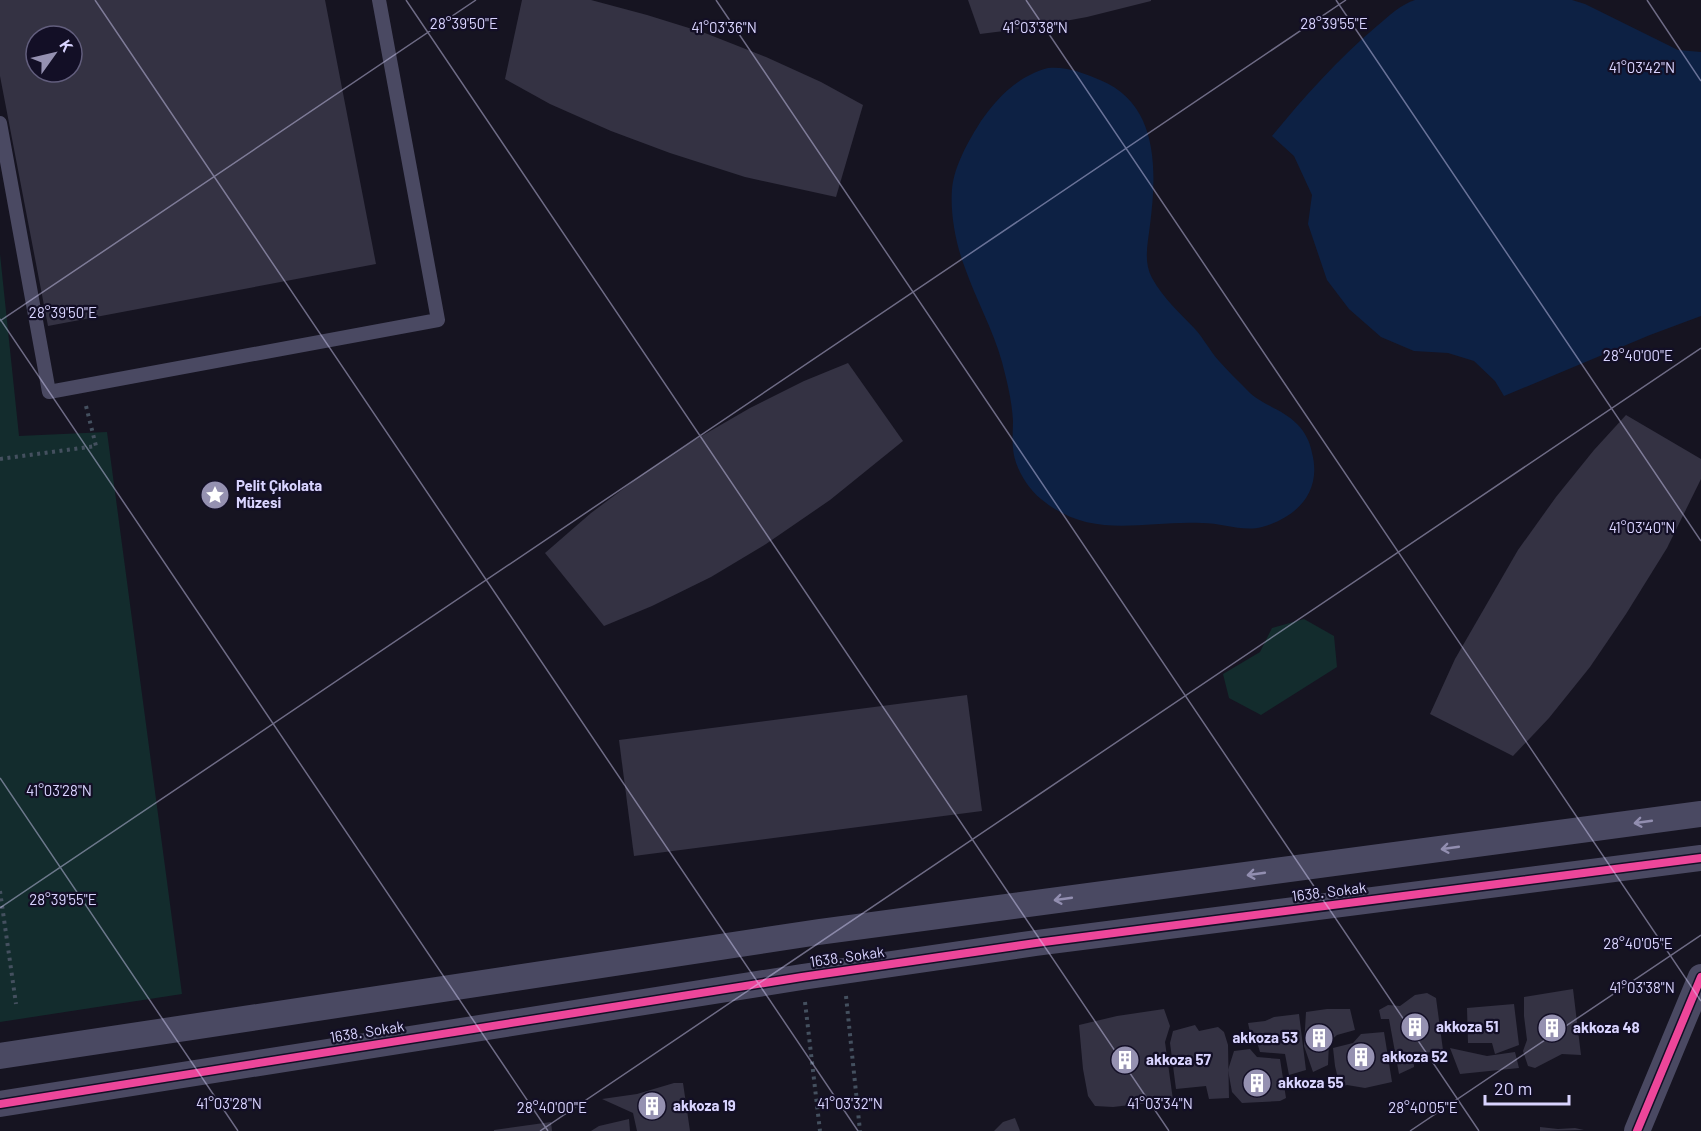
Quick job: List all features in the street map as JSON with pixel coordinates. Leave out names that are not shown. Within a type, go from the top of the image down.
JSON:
[{"type":"street","name":"1638. Sokak","points":[[0,1056],[819,932],[1701,814]]},
{"type":"street","name":"1638. Sokak","points":[[0,1104],[802,977],[1060,940],[1701,858]]},
{"type":"street","points":[[1637,1131],[1701,977]]},
{"type":"lane","points":[[0,123],[49,392],[438,320],[379,0]]},
{"type":"path","points":[[0,459],[96,446],[81,386]]},
{"type":"path","points":[[0,891],[16,1004]]},
{"type":"path","points":[[843,972],[860,1131]]},
{"type":"path","points":[[802,977],[820,1131]]},
{"type":"green space","points":[[0,254],[19,436],[107,432],[182,994],[0,1022]]},
{"type":"green space","points":[[1304,619],[1334,636],[1337,667],[1261,715],[1229,698],[1223,674],[1260,652],[1272,628]]},
{"type":"water","points":[[1415,0],[1572,0],[1585,4],[1678,50],[1701,52],[1701,316],[1504,396],[1495,381],[1474,361],[1448,353],[1414,351],[1381,337],[1349,309],[1327,280],[1308,224],[1312,195],[1294,156],[1272,136],[1309,92],[1349,51],[1395,11]]},
{"type":"water","points":[[1048,68],[1068,69],[1100,80],[1119,91],[1134,105],[1144,122],[1153,162],[1147,252],[1149,272],[1152,278],[1166,298],[1233,376],[1259,400],[1285,414],[1300,427],[1307,437],[1314,467],[1310,490],[1296,509],[1275,523],[1255,528],[1210,523],[1118,526],[1099,524],[1079,520],[1060,512],[1041,499],[1022,476],[1014,455],[1013,421],[1006,376],[994,338],[969,280],[959,249],[954,229],[952,189],[963,154],[976,128],[988,112],[1018,82]]},
{"type":"building","points":[[0,0],[325,0],[376,264],[48,326],[0,76]]},
{"type":"building","points":[[522,0],[591,0],[647,15],[705,33],[766,57],[821,82],[863,105],[836,197],[745,177],[670,153],[611,131],[550,104],[505,79]]},
{"type":"building","points":[[968,0],[1151,1],[1087,17],[980,34]]},
{"type":"building","points":[[848,363],[903,441],[830,500],[766,544],[711,577],[652,606],[604,626],[545,553],[591,513],[643,474],[693,441],[750,408],[804,381]]},
{"type":"building","points":[[1626,415],[1701,459],[1701,479],[1667,548],[1626,614],[1590,667],[1549,718],[1513,756],[1430,714],[1455,659],[1518,550],[1556,497]]},
{"type":"building","points":[[967,695],[982,811],[634,856],[619,740]]},
{"type":"building","name":"akkoza 48","points":[[1573,989],[1581,1055],[1562,1054],[1535,1068],[1528,1066],[1523,1051],[1527,1040],[1524,997]]},
{"type":"building","name":"akkoza 51","points":[[1427,993],[1436,998],[1443,1050],[1414,1055],[1414,1067],[1399,1074],[1389,1019],[1381,1019],[1379,1010],[1388,1005],[1400,1006],[1415,995]]},
{"type":"building","points":[[1514,1004],[1519,1045],[1495,1054],[1492,1043],[1468,1043],[1467,1008]]},
{"type":"building","name":"akkoza 57","points":[[1164,1009],[1170,1026],[1165,1042],[1173,1100],[1113,1107],[1095,1106],[1088,1096],[1079,1025],[1117,1016]]},
{"type":"building","name":"akkoza 53","points":[[1350,1009],[1355,1030],[1337,1035],[1329,1042],[1328,1065],[1313,1072],[1304,1046],[1306,1012]]},
{"type":"building","points":[[1299,1014],[1306,1070],[1289,1075],[1285,1054],[1260,1052],[1248,1023]]},
{"type":"building","points":[[1195,1025],[1199,1031],[1218,1027],[1224,1032],[1228,1045],[1229,1098],[1209,1099],[1206,1086],[1176,1089],[1170,1043],[1173,1031]]},
{"type":"building","name":"akkoza 52","points":[[1384,1032],[1392,1082],[1365,1088],[1347,1085],[1340,1087],[1333,1048],[1353,1043],[1361,1034]]},
{"type":"building","points":[[1450,1048],[1487,1056],[1515,1052],[1519,1068],[1460,1074]]},
{"type":"building","name":"akkoza 55","points":[[1250,1049],[1257,1057],[1280,1059],[1286,1098],[1280,1101],[1242,1103],[1232,1092],[1228,1070],[1234,1051]]},
{"type":"building","name":"akkoza 19","points":[[674,1083],[683,1083],[690,1131],[637,1131],[633,1113],[602,1099],[637,1094]]},
{"type":"building","points":[[1015,1118],[1020,1131],[994,1131],[1003,1122]]},
{"type":"building","points":[[629,1119],[630,1131],[591,1131],[599,1126]]},
{"type":"building","points":[[551,1122],[552,1131],[494,1131],[494,1130]]},
{"type":"building","points":[[1540,1127],[1575,1128],[1584,1130],[1540,1131]]},
{"type":"cycle path","points":[[0,1104],[802,977],[1036,943],[1701,858]]},
{"type":"cycle path","points":[[1637,1131],[1701,977]]},
{"type":"place","name":"Pelit Çıkolata Müzesi","points":[[215,495]]},
{"type":"place","name":"akkoza 51","points":[[1415,1027]]},
{"type":"place","name":"akkoza 48","points":[[1552,1028]]},
{"type":"place","name":"akkoza 53","points":[[1319,1038]]},
{"type":"place","name":"akkoza 52","points":[[1361,1057]]},
{"type":"place","name":"akkoza 57","points":[[1125,1060]]},
{"type":"place","name":"akkoza 55","points":[[1257,1083]]},
{"type":"place","name":"akkoza 19","points":[[652,1106]]}]
